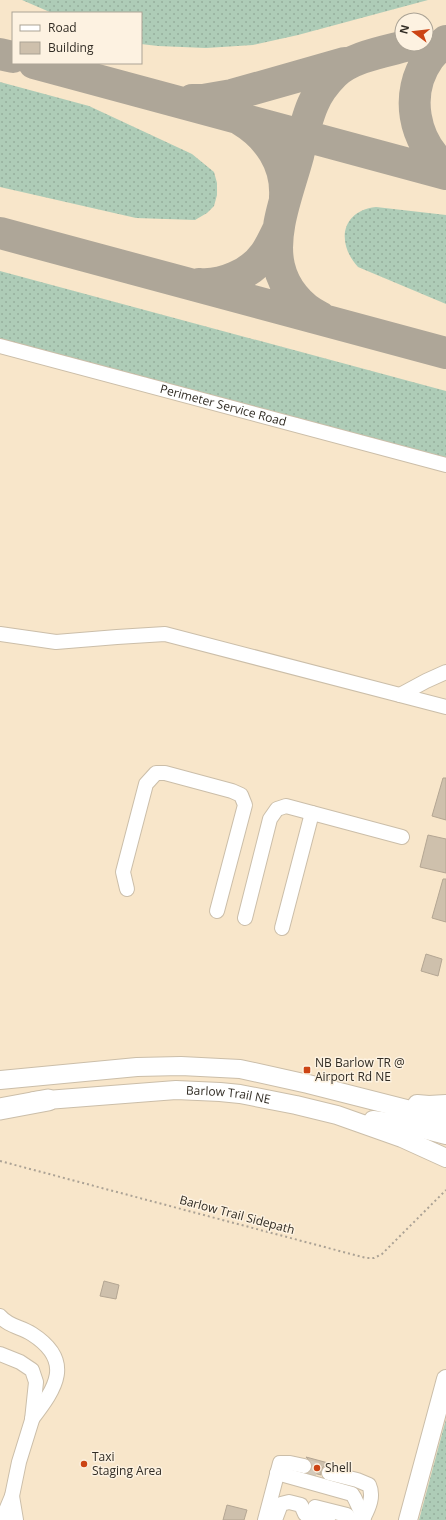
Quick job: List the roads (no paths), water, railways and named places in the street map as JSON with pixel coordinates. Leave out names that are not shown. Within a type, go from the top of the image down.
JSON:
[{"type":"highway","points":[[0,1110],[48,1100]]},
{"type":"main road","name":"Barlow Trail NE","points":[[0,1080],[137,1067],[209,1067],[240,1069],[359,1096],[446,1119]]},
{"type":"main road","name":"Barlow Trail NE","points":[[0,1104],[176,1090],[220,1092],[270,1099],[337,1115],[402,1138],[446,1158]]},
{"type":"main road","points":[[359,1096],[429,1105],[446,1104]]},
{"type":"main road","points":[[337,1115],[404,1124],[446,1135]]},
{"type":"main road","points":[[408,1520],[446,1379]]},
{"type":"street","name":"Perimeter Service Road","points":[[0,346],[446,465]]},
{"type":"street","points":[[0,634],[56,642],[164,634],[446,707]]},
{"type":"street","points":[[400,695],[446,672]]},
{"type":"street","points":[[127,889],[123,872],[146,784],[156,773],[165,773],[232,791],[241,795],[245,805],[217,911]]},
{"type":"street","points":[[245,918],[270,819],[277,809],[286,806],[402,837]]},
{"type":"street","points":[[282,928],[312,814]]},
{"type":"street","points":[[0,1316],[5,1322],[32,1334],[48,1348],[56,1360],[58,1375],[47,1400],[32,1420]]},
{"type":"street","points":[[0,1354],[20,1362],[32,1370],[36,1382],[32,1420],[19,1462],[12,1496],[2,1520]]},
{"type":"street","points":[[265,1520],[279,1468],[290,1462],[304,1466]]},
{"type":"street","points":[[279,1468],[352,1494],[357,1500],[359,1519]]},
{"type":"street","points":[[329,1473],[357,1480],[369,1485],[372,1491],[371,1499],[359,1519]]},
{"type":"street","points":[[12,1496],[16,1520]]},
{"type":"street","points":[[276,1520],[281,1504],[289,1502],[307,1505],[359,1519]]},
{"type":"street","points":[[301,1505],[306,1514],[328,1520]]},
{"type":"tunnel","points":[[304,1466],[329,1473]]},
{"type":"place","name":"NB Barlow TR @ Airport Rd NE","points":[[307,1070]]},
{"type":"place","name":"Taxi Staging Area","points":[[84,1464]]},
{"type":"place","name":"Shell","points":[[317,1468]]}]
